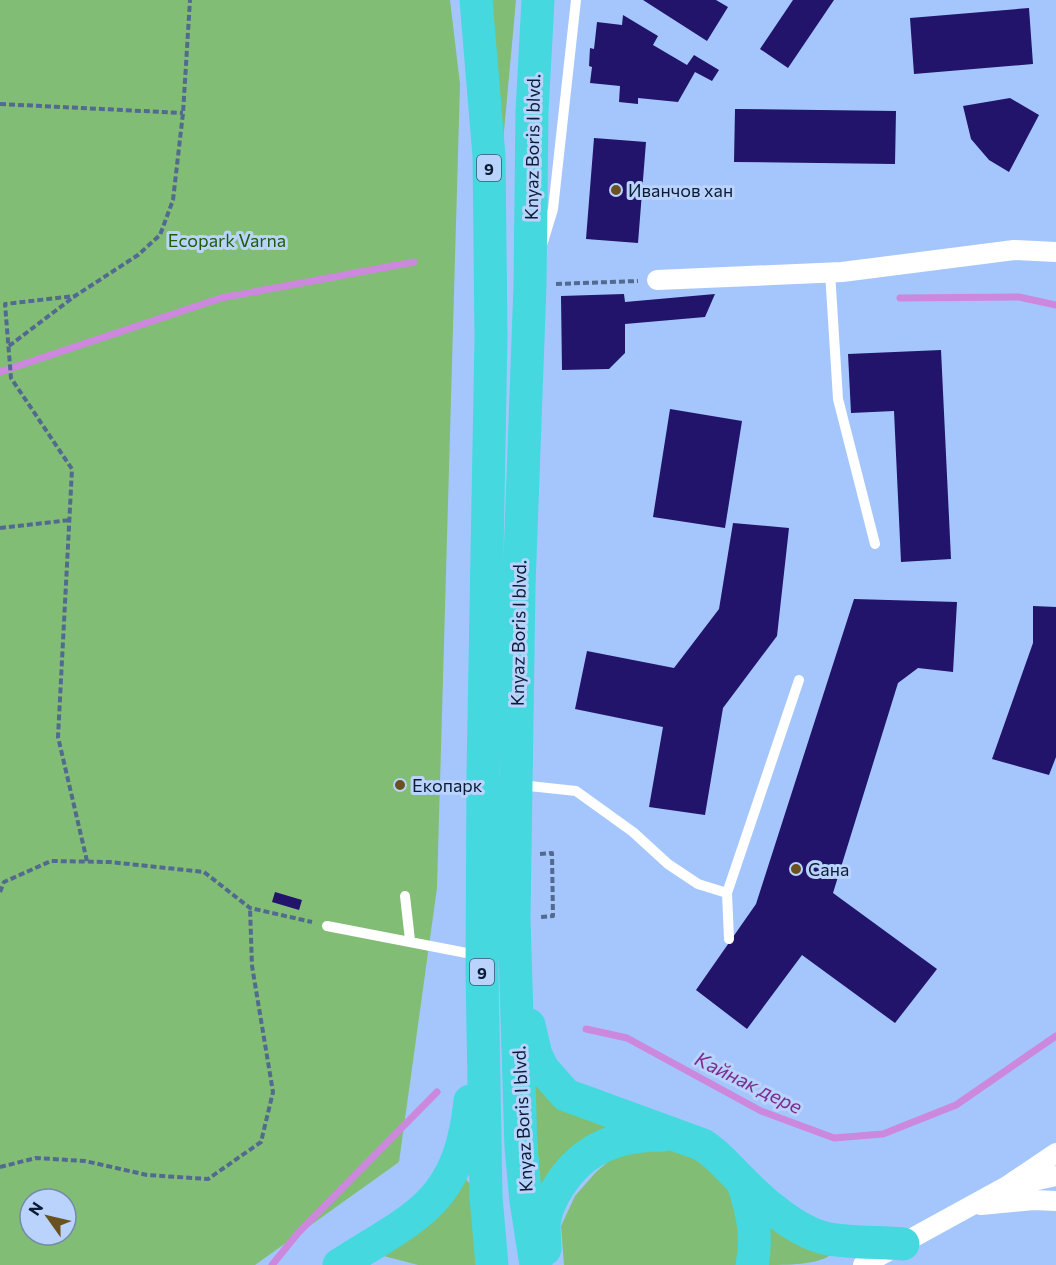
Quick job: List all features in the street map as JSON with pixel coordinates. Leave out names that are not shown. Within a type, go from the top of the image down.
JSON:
[{"type":"highway","name":"Knyaz Boris I blvd.","points":[[476,0],[489,156],[491,336],[483,774],[483,963],[486,1197],[492,1265]]},
{"type":"highway","name":"Knyaz Boris I blvd.","points":[[536,1265],[526,1201],[521,1147],[515,949],[519,563],[530,285],[532,112],[538,0]]},
{"type":"highway","points":[[515,949],[531,1040],[543,1069],[566,1095],[703,1145],[720,1157],[743,1183],[805,1231],[891,1255]]},
{"type":"highway","points":[[339,1265],[426,1208],[436,1198],[454,1170],[467,1123],[483,963]]},
{"type":"highway","points":[[546,1265],[544,1224],[547,1209],[555,1191],[573,1168],[596,1149],[614,1141],[632,1136],[671,1135]]},
{"type":"highway","points":[[743,1183],[755,1231],[752,1265]]},
{"type":"street","points":[[657,280],[831,272],[1014,250],[1056,252]]},
{"type":"street","points":[[863,1265],[891,1255],[1008,1186],[1056,1153]]},
{"type":"street","points":[[1008,1186],[1056,1176]]},
{"type":"street","points":[[972,1206],[1034,1200],[1056,1201]]},
{"type":"lane","points":[[530,285],[553,209],[576,0]]},
{"type":"lane","points":[[831,272],[838,399],[875,544]]},
{"type":"lane","points":[[729,939],[726,893],[799,680]]},
{"type":"lane","points":[[516,785],[576,791],[633,832],[668,864],[698,884],[726,893]]},
{"type":"lane","points":[[405,896],[410,940]]},
{"type":"lane","points":[[327,926],[410,940],[483,963]]},
{"type":"path","points":[[8,346],[75,296],[138,255],[160,235],[173,200],[183,113],[190,0]]},
{"type":"path","points":[[0,104],[183,113]]},
{"type":"path","points":[[530,285],[657,280]]},
{"type":"path","points":[[75,296],[2,304],[11,376],[72,469],[58,737],[87,861]]},
{"type":"path","points":[[0,528],[70,520]]},
{"type":"path","points":[[552,853],[554,916]]},
{"type":"path","points":[[0,892],[4,882],[51,861],[87,861],[204,872],[250,908],[327,926]]},
{"type":"path","points":[[0,1167],[36,1158],[55,1159],[85,1161],[147,1175],[208,1179],[261,1142],[273,1092],[252,966],[250,908]]},
{"type":"green space","name":"Ecopark Varna","points":[[0,0],[450,0],[460,84],[437,888],[399,1162],[255,1265],[0,1265]]},
{"type":"green space","points":[[486,0],[516,0],[500,175]]},
{"type":"green space","points":[[537,1085],[619,1124],[541,1195],[533,1088]]},
{"type":"green space","points":[[649,1146],[685,1152],[727,1176],[744,1228],[742,1265],[564,1265],[561,1226],[575,1196],[596,1172],[615,1156]]},
{"type":"green space","points":[[464,1177],[470,1184],[476,1265],[418,1265],[380,1255]]},
{"type":"green space","points":[[770,1225],[831,1254],[826,1258],[811,1262],[766,1265]]},
{"type":"building","points":[[643,0],[716,0],[728,7],[707,41]]},
{"type":"building","points":[[793,0],[834,0],[788,68],[760,49]]},
{"type":"building","points":[[1029,8],[1033,64],[914,74],[910,18]]},
{"type":"building","points":[[623,15],[658,36],[653,45],[687,65],[694,55],[719,70],[712,81],[695,72],[678,102],[638,98],[638,104],[619,102],[620,86],[590,83],[592,67],[589,66],[590,48],[594,49],[597,22],[622,25]]},
{"type":"building","points":[[1010,98],[1039,115],[1009,172],[989,160],[971,139],[963,106]]},
{"type":"building","points":[[735,109],[896,111],[895,164],[734,162]]},
{"type":"building","name":"Иванчов хан","points":[[594,138],[646,142],[638,243],[586,239]]},
{"type":"building","points":[[624,294],[625,302],[715,294],[705,317],[625,324],[625,353],[609,369],[562,370],[561,296]]},
{"type":"building","points":[[941,350],[951,559],[901,562],[894,411],[851,413],[848,354]]},
{"type":"building","points":[[670,409],[742,421],[725,528],[653,517]]},
{"type":"building","points":[[733,523],[789,528],[777,636],[723,708],[705,815],[649,807],[663,727],[575,709],[587,651],[674,668],[719,609]]},
{"type":"building","points":[[854,599],[957,602],[953,672],[918,668],[898,683],[833,893],[937,969],[895,1023],[802,955],[747,1029],[696,990],[756,904]]},
{"type":"building","points":[[1033,606],[1056,607],[1056,757],[1049,775],[992,759],[1033,643]]},
{"type":"building","points":[[275,892],[302,900],[299,910],[272,902]]},
{"type":"waterway","points":[[0,372],[221,298],[414,262]]},
{"type":"waterway","points":[[900,298],[1019,297],[1056,305]]},
{"type":"waterway","name":"Кайнак дере","points":[[586,1029],[627,1038],[761,1111],[834,1138],[883,1134],[956,1105],[1056,1036]]},
{"type":"waterway","name":"Кайнак дере","points":[[272,1265],[298,1233],[437,1092]]},
{"type":"place","name":"Иванчов хан","points":[[616,190]]},
{"type":"place","name":"Екопарк","points":[[400,785]]},
{"type":"place","name":"Сана","points":[[796,869]]}]
